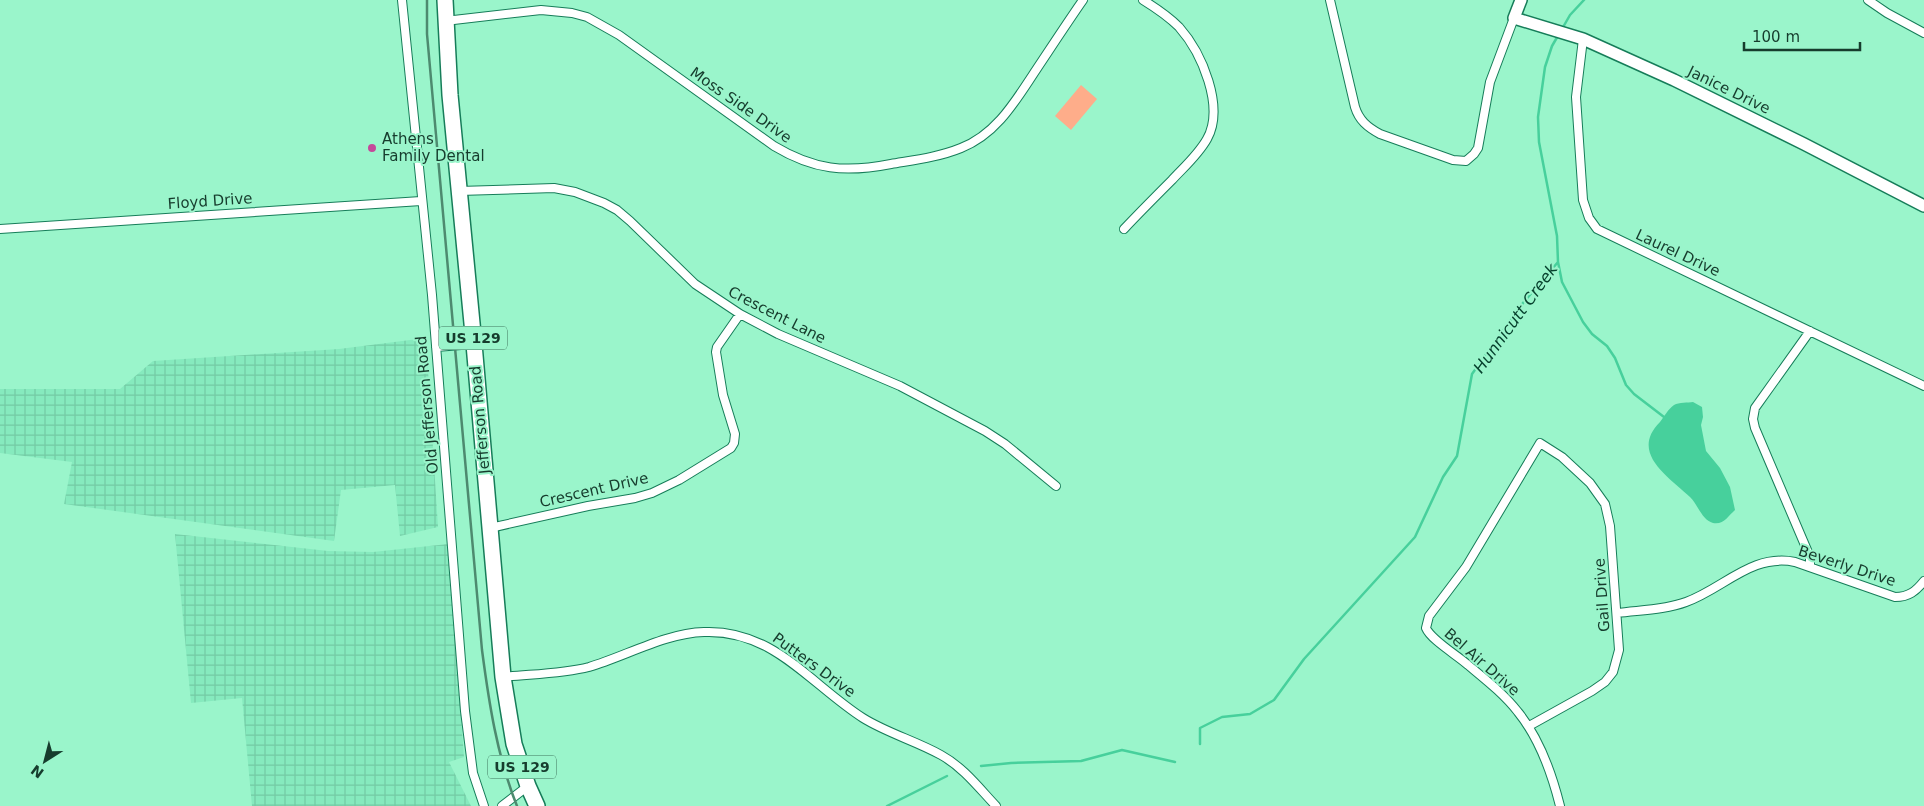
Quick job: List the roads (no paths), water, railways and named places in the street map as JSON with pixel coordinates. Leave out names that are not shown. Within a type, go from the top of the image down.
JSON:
[{"type":"highway","name":"Jefferson Road","points":[[445,0],[450,95],[503,677],[514,744],[537,806]]},
{"type":"street","name":"Old Jefferson Road","points":[[402,0],[436,347],[465,711],[472,773],[484,806]]},
{"type":"street","name":"Moss Side Drive","points":[[445,21],[541,10],[572,13],[587,18],[619,34],[774,146],[791,156],[820,167],[856,170],[940,155],[963,148],[987,133],[1010,110],[1083,0]]},
{"type":"street","points":[[1124,229],[1201,149],[1212,127],[1214,113],[1203,66],[1193,46],[1180,28],[1165,14],[1143,0]]},
{"type":"street","points":[[1330,0],[1354,107],[1362,121],[1380,134],[1453,160],[1466,161],[1478,148],[1490,82],[1521,0]]},
{"type":"street","points":[[1868,0],[1887,13],[1924,33]]},
{"type":"street","name":"Janice Drive","points":[[1514,18],[1583,39],[1717,101],[1924,206]]},
{"type":"street","name":"Laurel Drive","points":[[1583,39],[1576,96],[1583,200],[1586,212],[1592,223],[1603,233],[1924,386]]},
{"type":"street","name":"Crescent Lane","points":[[459,191],[554,188],[591,197],[617,210],[695,284],[740,314],[786,337],[900,386],[968,422],[1006,444],[1056,486]]},
{"type":"street","name":"Floyd Drive","points":[[0,229],[421,201]]},
{"type":"street","name":"Crescent Drive","points":[[490,528],[652,493],[679,480],[731,448],[734,443],[735,434],[723,395],[716,352],[717,347],[740,314]]},
{"type":"street","points":[[1810,331],[1759,402],[1753,418],[1755,428],[1810,557],[1810,567]]},
{"type":"street","points":[[436,347],[474,344]]},
{"type":"street","name":"Gail Drive","points":[[1529,726],[1592,692],[1610,677],[1616,666],[1619,650],[1610,526],[1605,504],[1590,483],[1562,457],[1540,443]]},
{"type":"street","name":"Bel Air Drive","points":[[1540,443],[1466,566],[1429,616],[1426,624],[1428,634],[1454,653],[1496,689],[1517,710],[1529,726],[1547,764],[1560,806]]},
{"type":"street","name":"Beverly Drive","points":[[1617,613],[1686,602],[1768,560],[1786,560],[1895,597],[1911,594],[1924,581]]},
{"type":"street","name":"Putters Drive","points":[[503,677],[587,667],[688,633],[722,632],[752,638],[776,651],[870,723],[941,755],[954,764],[996,806]]},
{"type":"street","points":[[502,806],[528,786]]},
{"type":"waterway","name":"Hunnicutt Creek","points":[[1562,29],[1570,15],[1584,0]]},
{"type":"waterway","name":"Hunnicutt Creek","points":[[1559,34],[1552,46],[1545,67],[1538,117],[1539,142],[1557,236],[1558,262],[1562,282],[1583,322],[1592,334],[1607,346],[1615,358],[1626,385],[1634,394],[1664,417]]},
{"type":"waterway","name":"Hunnicutt Creek","points":[[1200,744],[1200,728],[1222,717],[1250,714],[1274,700],[1304,659],[1415,537],[1443,477],[1457,456],[1472,374],[1523,303],[1558,262]]},
{"type":"waterway","name":"Hunnicutt Creek","points":[[981,766],[1081,761],[1122,750],[1175,762]]},
{"type":"waterway","name":"Hunnicutt Creek","points":[[887,806],[947,776]]},
{"type":"railway","points":[[427,0],[427,34],[482,650],[499,749],[517,806]]},
{"type":"place","name":"Athens Family Dental","points":[[372,148]]}]
